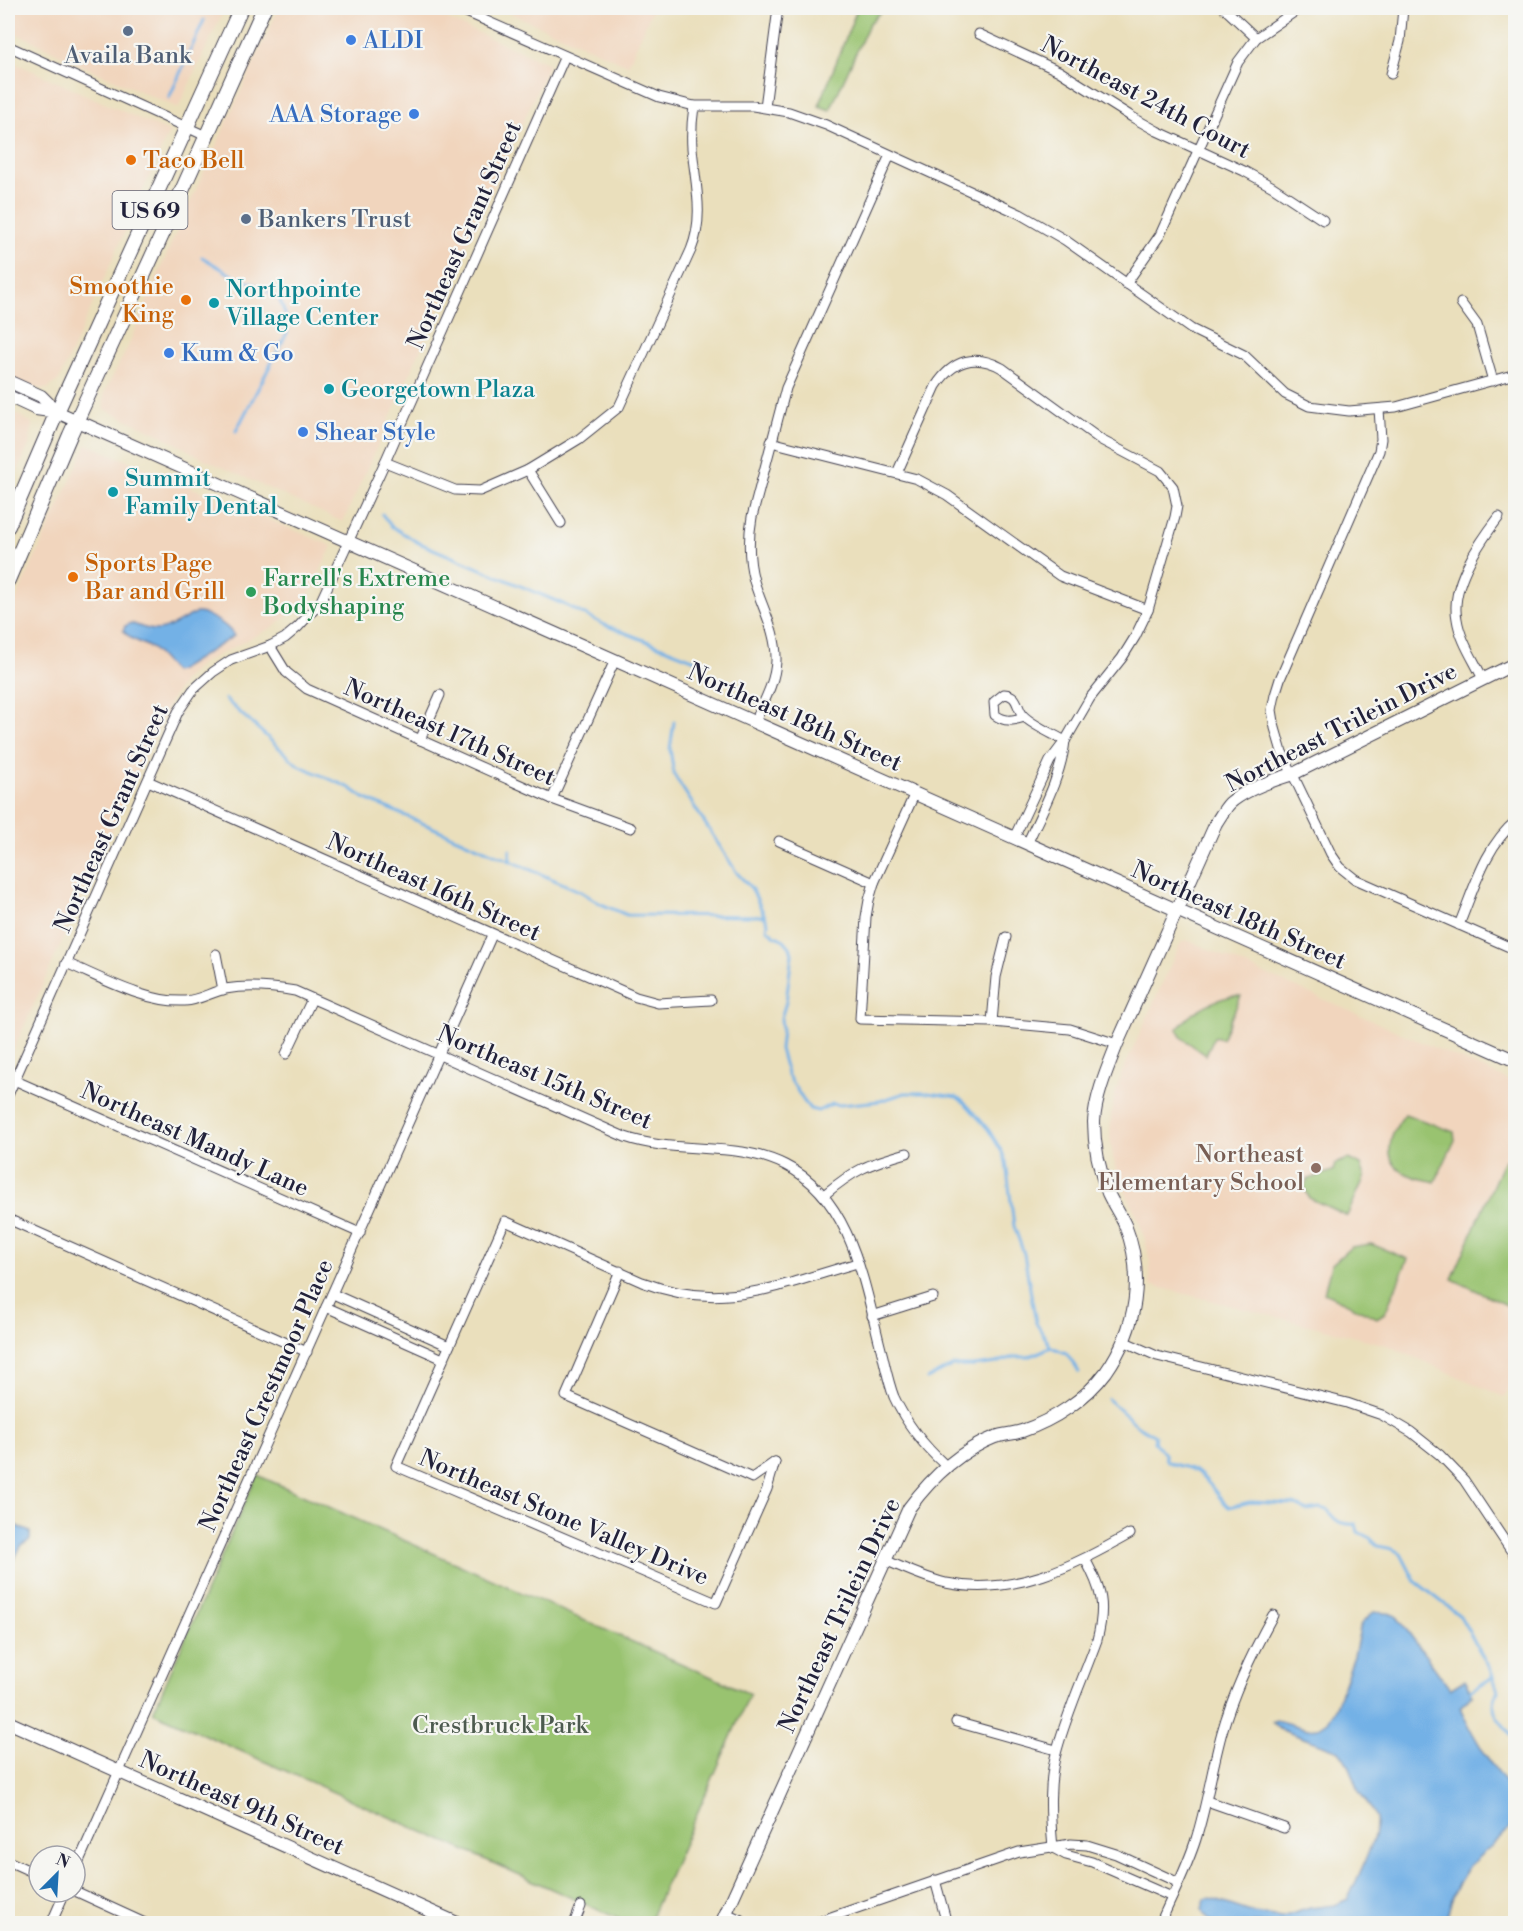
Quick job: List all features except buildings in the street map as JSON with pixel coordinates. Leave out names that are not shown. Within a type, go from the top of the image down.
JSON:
[{"type":"main road","name":"US 69","points":[[8,526],[57,412],[241,8]]},
{"type":"main road","name":"US 69","points":[[8,580],[76,420],[264,8]]},
{"type":"street","points":[[457,8],[659,97],[694,106],[765,107],[789,112],[826,125],[1042,225],[1191,329],[1244,355],[1256,364],[1275,386],[1297,400],[1326,409],[1378,409],[1425,400],[1515,374]]},
{"type":"street","points":[[765,107],[778,8]]},
{"type":"street","points":[[1224,8],[1256,38]]},
{"type":"street","points":[[1126,284],[1160,235],[1238,62],[1256,38],[1300,8]]},
{"type":"street","points":[[1391,74],[1400,41],[1403,8]]},
{"type":"street","name":"Northeast 24th Court","points":[[979,34],[1059,71],[1132,117],[1273,187],[1323,220]]},
{"type":"street","points":[[8,46],[207,136]]},
{"type":"street","name":"Northeast Grant Street","points":[[8,1095],[178,712],[194,690],[222,665],[270,646],[298,627],[320,603],[565,56]]},
{"type":"street","points":[[385,462],[463,492],[488,489],[528,470],[579,439],[619,407],[691,250],[698,229],[699,206],[692,146],[694,106]]},
{"type":"street","points":[[755,722],[768,692],[776,663],[774,637],[754,583],[749,551],[752,517],[786,388],[890,155]]},
{"type":"street","points":[[1461,303],[1477,326],[1493,381]]},
{"type":"street","points":[[897,473],[936,386],[944,375],[961,363],[972,360],[993,363],[1113,448],[1151,465],[1168,478],[1176,496],[1177,506],[1148,610],[1131,644],[1074,722],[1065,741],[1056,777],[1027,844]]},
{"type":"street","points":[[8,381],[41,396],[57,412]]},
{"type":"street","points":[[8,396],[36,409],[57,412]]},
{"type":"street","points":[[1378,409],[1381,439],[1375,463],[1275,695],[1272,710],[1275,728],[1282,752],[1331,854],[1340,867],[1355,879],[1515,950]]},
{"type":"street","name":"Northeast 18th Street","points":[[57,412],[1515,1061]]},
{"type":"street","points":[[771,442],[897,473],[933,486],[1060,576],[1148,610]]},
{"type":"street","points":[[528,470],[561,523]]},
{"type":"street","points":[[1483,679],[1460,631],[1455,607],[1461,581],[1484,537],[1499,517]]},
{"type":"street","name":"Northeast 17th Street","points":[[270,646],[286,672],[307,689],[552,799],[631,828]]},
{"type":"street","points":[[552,799],[615,660]]},
{"type":"street","name":"Northeast Trilein Drive","points":[[723,1918],[909,1508],[945,1465],[995,1437],[1022,1431],[1048,1420],[1082,1398],[1105,1373],[1123,1341],[1131,1317],[1137,1269],[1128,1233],[1108,1194],[1100,1166],[1094,1121],[1103,1081],[1117,1044],[1216,823],[1229,804],[1244,794],[1293,774],[1515,663]]},
{"type":"street","points":[[420,740],[440,695]]},
{"type":"street","points":[[1024,717],[1065,741]]},
{"type":"street","points":[[1014,838],[1050,761],[1065,741]]},
{"type":"street","name":"Northeast 16th Street","points":[[148,781],[636,997],[658,1003],[711,1000]]},
{"type":"street","points":[[915,794],[874,883],[866,917],[860,1019],[992,1022],[1070,1029],[1117,1044]]},
{"type":"street","points":[[1459,925],[1491,850],[1515,820]]},
{"type":"street","points":[[779,841],[874,883]]},
{"type":"street","name":"Northeast Crestmoor Place","points":[[87,1844],[492,935]]},
{"type":"street","points":[[992,1022],[996,977],[1006,937]]},
{"type":"street","points":[[216,954],[223,990]]},
{"type":"street","name":"Northeast 15th Street","points":[[66,963],[161,1000],[185,1001],[206,998],[223,990],[269,987],[295,991],[636,1141],[734,1150],[772,1159],[802,1175],[824,1195],[845,1228],[895,1399],[908,1424],[945,1465]]},
{"type":"street","points":[[286,1054],[312,999]]},
{"type":"street","name":"Northeast Mandy Lane","points":[[14,1080],[360,1233]]},
{"type":"street","points":[[824,1195],[850,1174],[865,1166],[907,1153]]},
{"type":"street","points":[[8,1219],[307,1352]]},
{"type":"street","points":[[326,1307],[443,1359],[505,1221],[660,1289],[681,1294],[720,1297],[759,1291],[857,1263]]},
{"type":"street","points":[[620,1271],[566,1396],[752,1478],[767,1489],[775,1462],[752,1478]]},
{"type":"street","points":[[333,1294],[449,1346]]},
{"type":"street","points":[[872,1317],[933,1297]]},
{"type":"street","points":[[1123,1341],[1157,1356],[1347,1403],[1382,1415],[1411,1432],[1440,1455],[1464,1480],[1515,1558]]},
{"type":"street","name":"Northeast Stone Valley Drive","points":[[443,1359],[396,1466],[716,1604],[767,1489]]},
{"type":"street","points":[[885,1560],[945,1582],[976,1587],[1012,1584],[1049,1575],[1085,1559],[1130,1534]]},
{"type":"street","points":[[1053,1848],[1052,1778],[1056,1750],[1097,1640],[1103,1604],[1095,1577],[1085,1559]]},
{"type":"street","points":[[1160,1923],[1195,1841],[1207,1801],[1222,1732],[1236,1689],[1273,1615]]},
{"type":"street","name":"Northeast 9th Street","points":[[8,1722],[459,1923]]},
{"type":"street","points":[[956,1722],[1056,1750]]},
{"type":"street","points":[[1207,1801],[1284,1828]]},
{"type":"street","points":[[811,1923],[1019,1852],[1071,1844],[1087,1845],[1116,1854],[1177,1882]]},
{"type":"street","points":[[1053,1848],[1066,1855],[1092,1862],[1172,1897]]},
{"type":"street","points":[[8,1861],[27,1870]]},
{"type":"street","points":[[935,1880],[947,1923]]},
{"type":"street","points":[[87,1896],[147,1923]]},
{"type":"street","points":[[51,1923],[60,1904]]},
{"type":"street","points":[[574,1923],[581,1906]]},
{"type":"street","points":[[723,1918],[750,1923]]},
{"type":"shaded area","points":[[8,8],[225,8],[178,108],[8,31]]},
{"type":"shaded area","points":[[279,8],[422,8],[549,64],[343,522],[206,460],[161,435],[104,409],[104,393],[127,349],[171,244]]},
{"type":"shaded area","points":[[499,8],[653,8],[628,65]]},
{"type":"shaded area","points":[[8,60],[169,132],[59,380],[47,389],[31,388],[8,378]]},
{"type":"shaded area","points":[[8,409],[32,423],[32,427],[29,445],[8,493]]},
{"type":"shaded area","points":[[87,444],[332,546],[305,603],[273,627],[202,663],[184,680],[169,703],[8,1062],[8,617]]},
{"type":"shaded area","name":"Northeast Elementary School","points":[[1187,940],[1515,1083],[1516,1370],[1504,1397],[1387,1345],[1150,1285],[1150,1262],[1145,1240],[1113,1158],[1110,1136],[1111,1115],[1122,1073],[1179,946]]},
{"type":"green space","points":[[854,8],[884,8],[869,24],[830,110],[819,106],[856,12]]},
{"type":"green space","points":[[1232,996],[1241,996],[1222,1039],[1214,1037],[1206,1055],[1182,1038],[1177,1030],[1188,1018],[1209,1004]]},
{"type":"green space","points":[[1405,1114],[1454,1132],[1455,1140],[1435,1182],[1402,1171],[1391,1157],[1391,1140]]},
{"type":"green space","points":[[1348,1159],[1361,1165],[1365,1176],[1347,1216],[1309,1198],[1304,1187],[1308,1179],[1333,1171],[1335,1164]]},
{"type":"green space","points":[[1504,1160],[1515,1165],[1515,1309],[1452,1279]]},
{"type":"green space","points":[[1371,1244],[1408,1259],[1385,1313],[1377,1318],[1324,1293],[1331,1265],[1351,1247]]},
{"type":"green space","name":"Crestbruck Park","points":[[257,1475],[750,1694],[648,1924],[628,1923],[153,1712]]},
{"type":"water","points":[[196,613],[217,620],[234,636],[174,672],[153,649],[131,638],[123,631],[125,626],[131,623],[151,630],[159,630]]},
{"type":"water","points":[[8,1522],[30,1532],[30,1540],[21,1546],[14,1560],[8,1557]]},
{"type":"water","points":[[1374,1612],[1395,1614],[1450,1689],[1464,1680],[1473,1695],[1460,1707],[1477,1741],[1511,1792],[1516,1814],[1513,1823],[1468,1868],[1454,1894],[1446,1923],[1218,1924],[1212,1922],[1202,1909],[1205,1899],[1209,1898],[1254,1913],[1282,1917],[1310,1908],[1335,1905],[1348,1899],[1374,1836],[1375,1816],[1357,1788],[1339,1751],[1279,1729],[1272,1722],[1276,1720],[1308,1729],[1318,1728],[1327,1722],[1336,1706],[1354,1656],[1361,1624]]},
{"type":"waterway","points":[[169,98],[204,20]]},
{"type":"waterway","points":[[202,257],[240,280],[252,283],[279,298],[288,322],[287,333],[236,431]]},
{"type":"waterway","points":[[382,514],[391,526],[417,542],[563,604],[605,625],[703,663]]},
{"type":"waterway","points":[[225,699],[298,765],[350,788],[364,798],[580,891],[601,904],[627,915],[764,916]]},
{"type":"waterway","points":[[674,722],[670,749],[674,775],[737,873],[752,889],[768,923],[767,929],[784,940],[790,947],[792,954],[786,1002],[781,1018],[780,1049],[787,1074],[803,1100],[810,1109],[818,1111],[832,1104],[880,1101],[905,1093],[957,1097],[966,1104],[988,1129],[1006,1162],[1014,1226],[1024,1254],[1036,1323],[1051,1347],[1066,1353],[1079,1372]]},
{"type":"waterway","points":[[510,850],[510,859]]},
{"type":"waterway","points":[[927,1379],[952,1366],[974,1366],[996,1363],[1014,1357],[1028,1357],[1051,1347]]},
{"type":"waterway","points":[[1108,1399],[1138,1426],[1155,1436],[1154,1442],[1165,1454],[1166,1460],[1197,1472],[1229,1507],[1250,1502],[1294,1504],[1306,1510],[1320,1508],[1328,1510],[1339,1522],[1356,1524],[1358,1532],[1370,1538],[1378,1546],[1393,1549],[1401,1554],[1415,1581],[1460,1616],[1491,1671],[1498,1691],[1494,1706],[1495,1713],[1516,1741]]},
{"type":"waterway","points":[[1469,1692],[1493,1677]]},
{"type":"place","name":"Availa Bank","points":[[128,31]]},
{"type":"place","name":"ALDI","points":[[351,40]]},
{"type":"place","name":"AAA Storage","points":[[414,114]]},
{"type":"place","name":"Taco Bell","points":[[131,160]]},
{"type":"place","name":"Bankers Trust","points":[[246,219]]},
{"type":"place","name":"Smoothie King","points":[[186,300]]},
{"type":"place","name":"Northpointe Village Center","points":[[214,303]]},
{"type":"place","name":"Kum & Go","points":[[169,353]]},
{"type":"place","name":"Georgetown Plaza","points":[[329,389]]},
{"type":"place","name":"Shear Style","points":[[303,432]]},
{"type":"place","name":"Summit Family Dental","points":[[113,492]]},
{"type":"place","name":"Sports Page Bar and Grill","points":[[73,577]]},
{"type":"place","name":"Farrell's Extreme Bodyshaping","points":[[251,592]]},
{"type":"place","name":"Northeast Elementary School","points":[[1316,1168]]}]
